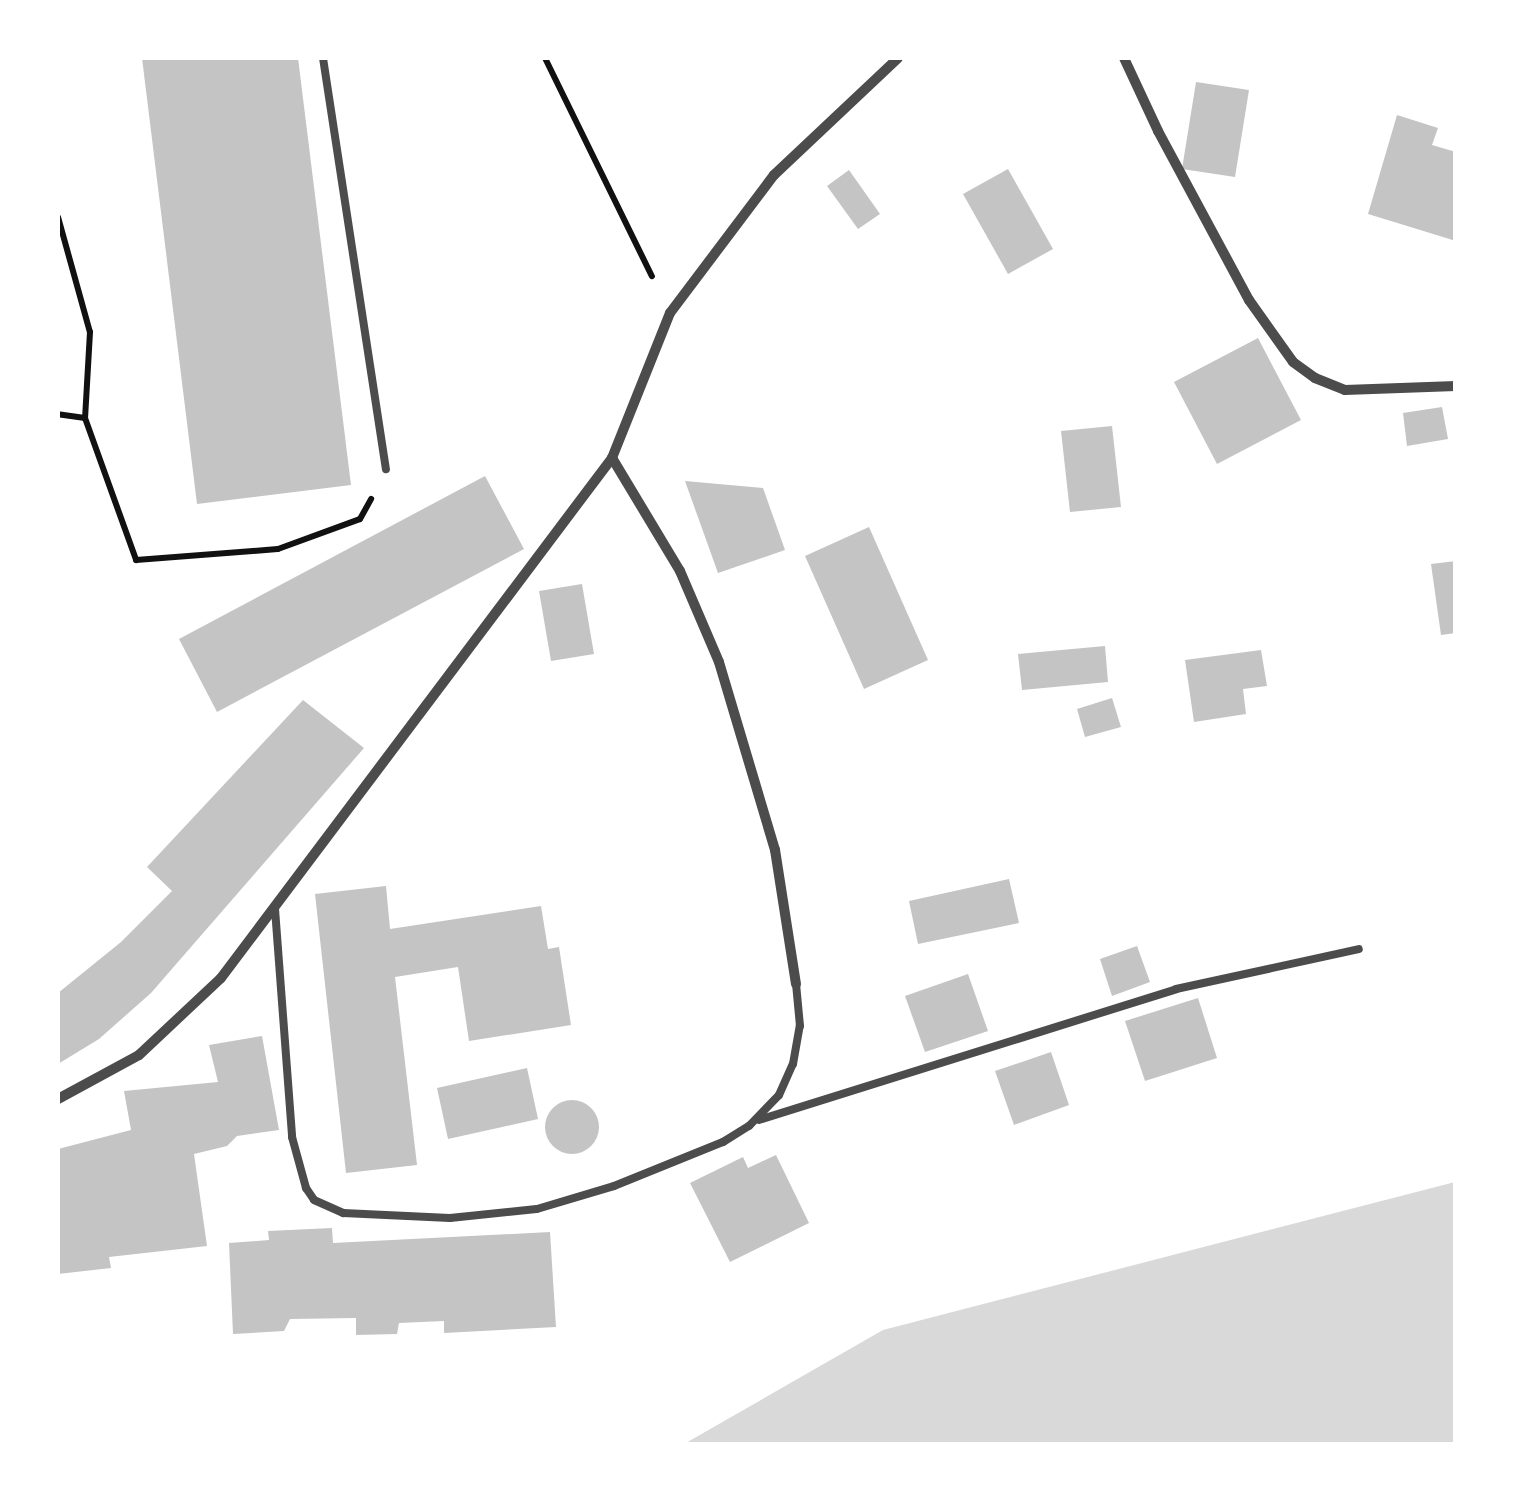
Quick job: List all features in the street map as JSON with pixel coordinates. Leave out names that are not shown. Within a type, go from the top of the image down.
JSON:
[{"type":"street","points":[[58,1100],[139,1055],[180,1022],[274,909],[612,458],[670,312],[774,175],[898,58]]},
{"type":"street","points":[[1124,58],[1249,300],[1293,362],[1315,378],[1345,390],[1456,386]]},
{"type":"street","points":[[612,458],[680,571],[719,662],[775,850],[796,984]]},
{"type":"lane","points":[[324,58],[386,469]]},
{"type":"lane","points":[[274,909],[292,1136],[306,1188],[327,1209],[450,1218],[537,1210],[614,1186],[723,1142],[754,1121],[780,1095],[793,1064],[800,1026],[796,984]]},
{"type":"lane","points":[[754,1121],[1204,981],[1360,948]]},
{"type":"path","points":[[544,58],[670,312]]},
{"type":"path","points":[[58,218],[90,332],[85,418],[136,560],[278,549],[360,520],[386,469]]},
{"type":"path","points":[[58,414],[85,418]]},
{"type":"shaded area","points":[[1455,1182],[1455,1444],[684,1444],[883,1330]]},
{"type":"building","points":[[142,58],[298,58],[351,485],[197,504]]},
{"type":"building","points":[[1196,82],[1249,90],[1235,177],[1182,169]]},
{"type":"building","points":[[1397,115],[1438,128],[1432,145],[1456,152],[1456,241],[1368,214]]},
{"type":"building","points":[[1008,169],[1053,249],[1008,274],[963,194]]},
{"type":"building","points":[[849,170],[880,214],[858,229],[827,186]]},
{"type":"building","points":[[1258,338],[1301,420],[1217,464],[1174,382]]},
{"type":"building","points":[[1442,407],[1448,439],[1407,446],[1403,413]]},
{"type":"building","points":[[1112,426],[1121,507],[1070,512],[1061,431]]},
{"type":"building","points":[[485,476],[524,549],[217,712],[179,639]]},
{"type":"building","points":[[685,481],[763,488],[785,550],[718,573]]},
{"type":"building","points":[[869,527],[928,660],[864,689],[805,556]]},
{"type":"building","points":[[1456,561],[1456,633],[1441,635],[1431,564]]},
{"type":"building","points":[[582,584],[594,654],[551,661],[539,591]]},
{"type":"building","points":[[1105,646],[1108,682],[1022,690],[1018,654]]},
{"type":"building","points":[[1261,650],[1267,686],[1243,689],[1246,714],[1194,722],[1185,660]]},
{"type":"building","points":[[1112,698],[1121,727],[1085,737],[1077,709]]},
{"type":"building","points":[[303,700],[364,748],[151,993],[99,1039],[58,1064],[58,993],[121,942],[172,891],[147,867]]},
{"type":"building","points":[[1009,879],[1019,923],[918,944],[909,901]]},
{"type":"building","points":[[386,886],[390,929],[541,906],[548,949],[559,947],[571,1025],[469,1041],[458,967],[395,977],[417,1165],[346,1173],[315,894]]},
{"type":"building","points":[[1137,946],[1150,982],[1112,996],[1100,959]]},
{"type":"building","points":[[968,974],[988,1031],[925,1052],[905,996]]},
{"type":"building","points":[[1198,998],[1217,1058],[1145,1081],[1125,1021]]},
{"type":"building","points":[[262,1036],[279,1130],[237,1136],[227,1146],[194,1154],[207,1246],[109,1257],[111,1268],[58,1274],[58,1149],[131,1130],[124,1091],[218,1082],[209,1045]]},
{"type":"building","points":[[1051,1052],[1069,1105],[1014,1125],[995,1071]]},
{"type":"building","points":[[527,1068],[538,1119],[448,1139],[437,1088]]},
{"type":"building","points":[[572,1100],[591,1108],[599,1127],[591,1146],[572,1154],[553,1146],[545,1127],[553,1108]]},
{"type":"building","points":[[776,1155],[809,1223],[730,1262],[690,1183],[743,1157],[748,1168]]},
{"type":"building","points":[[332,1228],[333,1243],[550,1232],[556,1327],[444,1333],[444,1321],[399,1323],[397,1334],[356,1335],[356,1318],[290,1319],[284,1331],[233,1334],[229,1243],[269,1240],[268,1231]]}]
